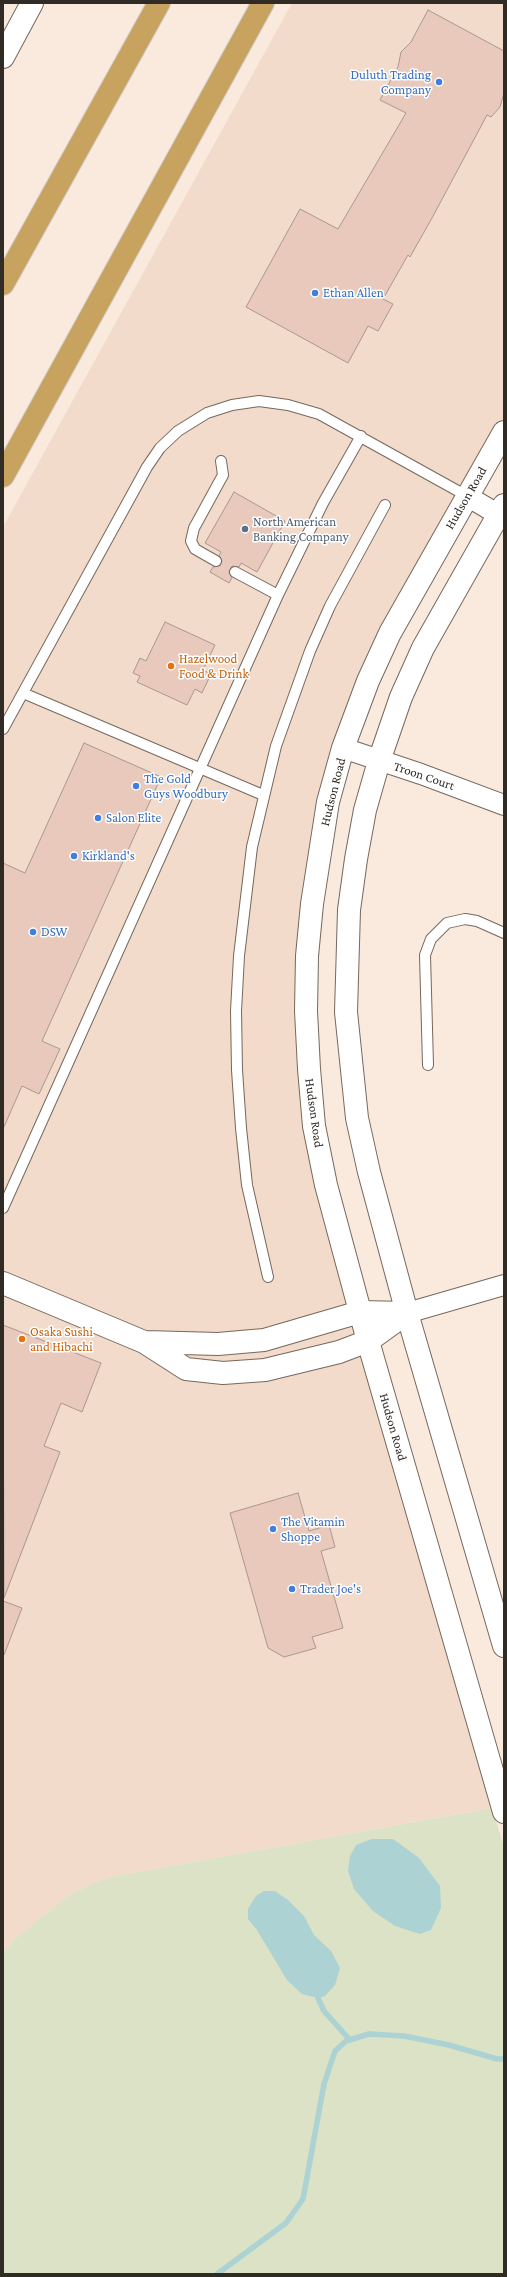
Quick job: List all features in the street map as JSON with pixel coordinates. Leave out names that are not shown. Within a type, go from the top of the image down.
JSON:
[{"type":"highway","points":[[3,284],[159,3]]},
{"type":"highway","points":[[3,476],[264,3]]},
{"type":"street","points":[[3,57],[32,3]]},
{"type":"street","name":"Hudson Road","points":[[504,432],[390,633],[368,681],[343,748],[328,802],[312,904],[307,956],[309,1069],[314,1126],[326,1185],[368,1341],[504,1812]]},
{"type":"street","points":[[467,496],[502,512],[423,648],[401,697],[379,761],[365,810],[349,910],[346,1012],[357,1118],[369,1172],[407,1313],[504,1646]]},
{"type":"street","name":"Troon Court","points":[[343,748],[421,774],[504,805]]},
{"type":"street","points":[[3,1284],[144,1342],[186,1369],[223,1373],[265,1370],[340,1352],[368,1341],[407,1313]]},
{"type":"street","points":[[144,1342],[218,1344],[264,1340],[360,1312],[407,1313],[504,1285]]},
{"type":"lane","points":[[3,729],[147,467],[160,448],[178,431],[207,413],[232,405],[259,401],[288,405],[319,414],[467,496]]},
{"type":"lane","points":[[3,1208],[278,595],[323,503],[361,436]]},
{"type":"lane","points":[[216,561],[195,549],[191,541],[194,528],[223,474],[221,460]]},
{"type":"lane","points":[[268,1277],[258,1236],[245,1163],[238,1077],[236,1012],[245,898],[263,795],[276,746],[310,651],[330,606],[385,505]]},
{"type":"lane","points":[[235,572],[278,595]]},
{"type":"lane","points":[[23,693],[263,795]]},
{"type":"lane","points":[[428,1065],[425,955],[431,939],[447,923],[465,919],[478,921],[504,933]]},
{"type":"shaded area","points":[[292,3],[504,3],[504,432],[390,633],[320,851],[314,1126],[502,1806],[111,1877],[92,1884],[66,1897],[16,1938],[3,1953],[3,527]]},
{"type":"green space","points":[[492,1808],[504,1847],[504,2274],[3,2274],[3,1953],[16,1938],[66,1897],[92,1884],[111,1877]]},
{"type":"water","points":[[372,1839],[393,1839],[419,1858],[440,1886],[441,1908],[431,1930],[420,1934],[395,1926],[373,1911],[354,1889],[348,1871],[350,1856],[356,1845]]},
{"type":"water","points":[[264,1891],[275,1891],[288,1900],[304,1916],[314,1935],[331,1951],[340,1968],[335,1985],[325,1996],[318,1998],[302,1994],[287,1980],[257,1930],[248,1919],[248,1909],[256,1896]]},
{"type":"building","points":[[428,10],[504,51],[504,93],[500,107],[491,117],[487,115],[410,257],[408,255],[383,299],[393,304],[378,331],[368,326],[348,363],[246,307],[300,209],[338,229],[406,113],[380,100],[398,67],[401,52],[411,42]]},
{"type":"building","points":[[234,492],[285,521],[257,572],[241,563],[239,567],[232,566],[229,572],[232,578],[229,583],[210,572],[213,567],[220,566],[222,561],[219,555],[221,552],[205,543]]},
{"type":"building","name":"Hazelwood Food & Drink","points":[[165,622],[215,645],[203,670],[211,674],[202,693],[195,689],[187,705],[137,682],[140,676],[133,673],[140,658],[146,661]]},
{"type":"building","points":[[84,743],[161,777],[42,1041],[60,1049],[39,1094],[22,1086],[3,1129],[3,863],[25,873]]},
{"type":"building","points":[[3,1325],[101,1363],[82,1412],[61,1403],[44,1446],[60,1452],[4,1598]]},
{"type":"building","name":"Trader Joe's","points":[[298,1493],[309,1531],[329,1525],[335,1547],[321,1551],[343,1628],[312,1637],[316,1648],[284,1657],[268,1648],[230,1513]]},
{"type":"building","points":[[3,1601],[22,1608],[4,1655],[3,1655]]},
{"type":"waterway","points":[[318,1998],[324,2011],[350,2040]]},
{"type":"waterway","points":[[217,2274],[286,2223],[303,2199],[324,2084],[335,2051],[346,2041],[369,2034],[404,2036],[449,2045],[497,2059],[504,2059]]},
{"type":"place","name":"Duluth Trading Company","points":[[439,82]]},
{"type":"place","name":"Ethan Allen","points":[[315,293]]},
{"type":"place","name":"North American Banking Company","points":[[245,529]]},
{"type":"place","name":"Hazelwood Food & Drink","points":[[171,666]]},
{"type":"place","name":"The Gold Guys Woodbury","points":[[136,786]]},
{"type":"place","name":"Salon Elite","points":[[98,818]]},
{"type":"place","name":"Kirkland's","points":[[74,856]]},
{"type":"place","name":"DSW","points":[[33,932]]},
{"type":"place","name":"Osaka Sushi and Hibachi","points":[[22,1339]]},
{"type":"place","name":"The Vitamin Shoppe","points":[[273,1529]]},
{"type":"place","name":"Trader Joe's","points":[[292,1589]]}]
